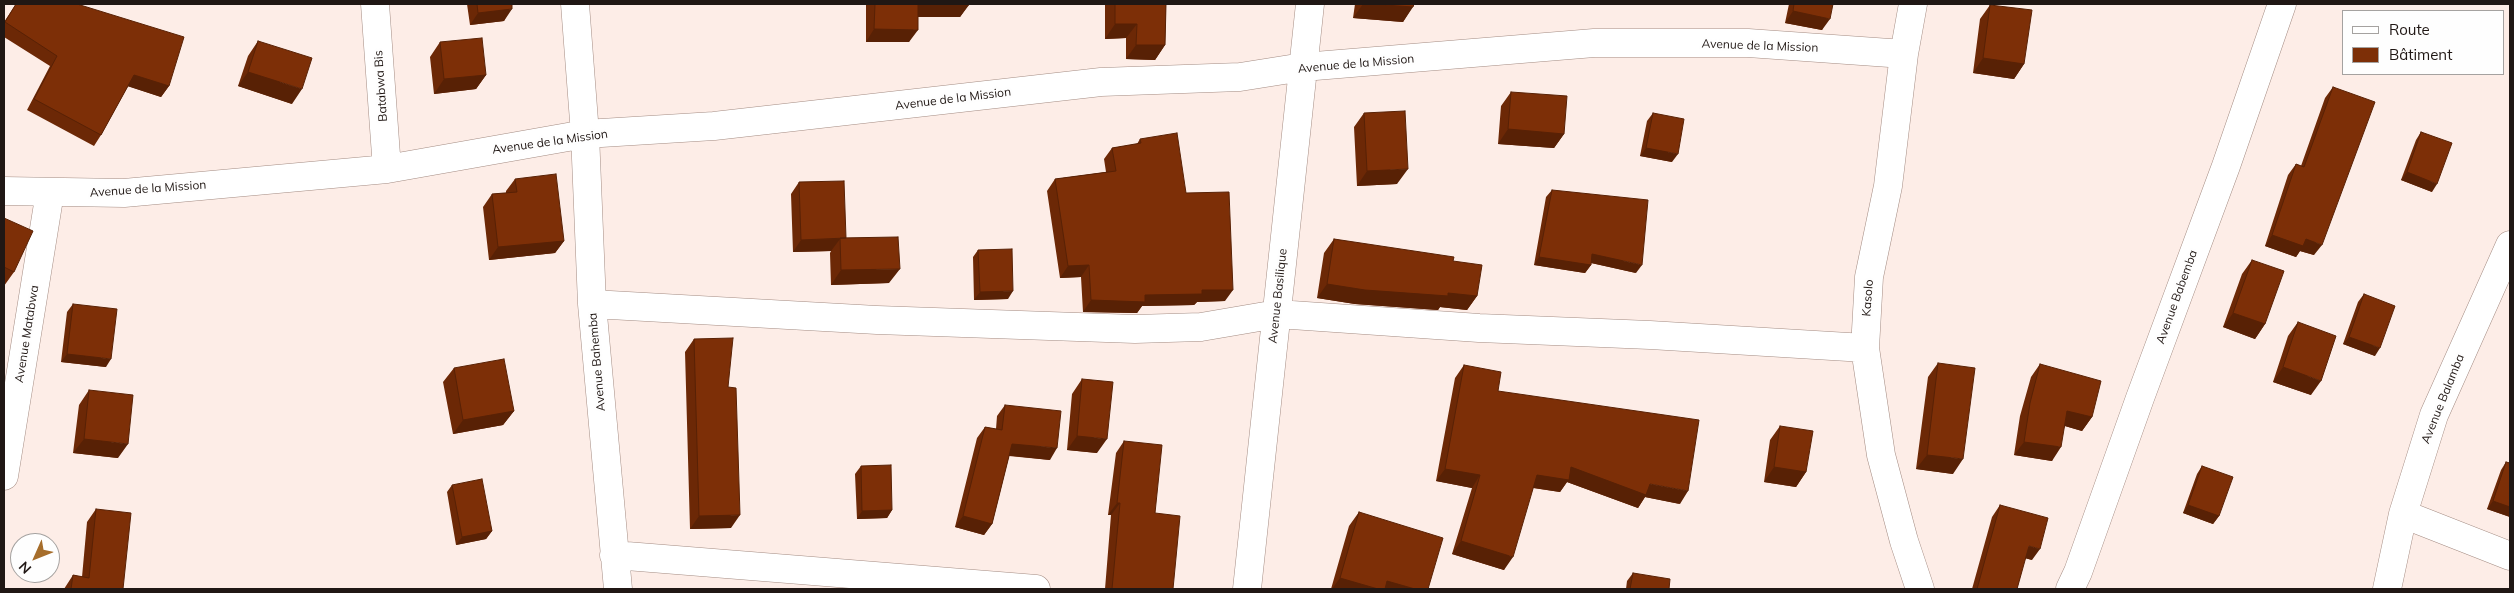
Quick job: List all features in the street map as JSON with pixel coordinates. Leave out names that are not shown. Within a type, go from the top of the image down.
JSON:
[{"type":"street","name":"Batabwa Bis","points":[[375,4],[387,169]]},
{"type":"street","name":"Avenue Bahemba","points":[[576,4],[585,134],[592,304],[618,589]]},
{"type":"street","name":"Avenue Basilique","points":[[1247,589],[1310,4]]},
{"type":"street","name":"Kasolo","points":[[1913,4],[1904,54],[1888,186],[1869,277],[1865,348],[1881,455],[1904,541],[1920,589]]},
{"type":"street","name":"Avenue Babemba","points":[[2070,589],[2078,572],[2226,166],[2282,4]]},
{"type":"street","name":"Avenue de la Mission","points":[[4,191],[124,193],[387,169],[585,134],[714,126],[1101,82],[1240,77],[1303,67],[1594,43],[1748,43],[1904,54]]},
{"type":"street","name":"Avenue Matabwa","points":[[4,476],[50,192]]},
{"type":"street","name":"Avenue Balamba","points":[[2387,589],[2402,514],[2434,415],[2510,245]]},
{"type":"street","points":[[592,304],[876,320],[1135,329],[1201,327],[1276,314],[1479,328],[1650,335],[1865,348]]},
{"type":"street","points":[[2402,514],[2510,556]]},
{"type":"street","points":[[614,555],[1036,589]]},
{"type":"building","points":[[16,4],[77,4],[184,37],[169,86],[134,75],[101,135],[34,99],[57,56],[5,22]]},
{"type":"building","points":[[477,4],[512,4],[512,9],[478,13]]},
{"type":"building","points":[[875,4],[918,4],[918,30],[874,29]]},
{"type":"building","points":[[918,4],[969,4],[969,5]]},
{"type":"building","points":[[1115,4],[1166,4],[1165,45],[1136,45],[1137,24],[1115,24]]},
{"type":"building","points":[[1371,4],[1414,4],[1413,7]]},
{"type":"building","points":[[1794,4],[1833,4],[1830,19],[1793,11]]},
{"type":"building","points":[[1990,5],[2032,10],[2024,64],[1983,58]]},
{"type":"building","points":[[482,38],[486,75],[444,79],[440,42]]},
{"type":"building","points":[[258,41],[312,58],[302,89],[248,72]]},
{"type":"building","points":[[2333,87],[2375,102],[2322,245],[2306,239],[2303,246],[2272,235],[2296,164],[2304,167]]},
{"type":"building","points":[[1511,92],[1567,96],[1564,134],[1508,129]]},
{"type":"building","points":[[1405,111],[1408,169],[1367,171],[1364,113]]},
{"type":"building","points":[[1653,113],[1684,119],[1678,154],[1646,148]]},
{"type":"building","points":[[2421,132],[2452,143],[2437,184],[2407,172]]},
{"type":"building","points":[[1177,133],[1186,193],[1229,192],[1233,290],[1202,290],[1202,294],[1145,295],[1145,302],[1091,300],[1089,265],[1068,266],[1055,179],[1116,171],[1112,148],[1141,143],[1140,139]]},
{"type":"building","points":[[556,174],[564,241],[498,247],[492,194],[517,192],[515,179]]},
{"type":"building","points":[[844,181],[846,238],[801,240],[799,182]]},
{"type":"building","points":[[1552,190],[1648,200],[1642,265],[1592,254],[1591,265],[1539,257]]},
{"type":"building","points":[[4,218],[33,231],[14,272],[4,267]]},
{"type":"building","points":[[898,237],[900,269],[841,270],[840,238]]},
{"type":"building","points":[[1334,239],[1454,257],[1453,261],[1482,265],[1477,296],[1448,293],[1448,296],[1365,290],[1327,284]]},
{"type":"building","points":[[1012,249],[1013,291],[980,292],[978,250]]},
{"type":"building","points":[[2252,260],[2284,271],[2265,324],[2233,313]]},
{"type":"building","points":[[2364,294],[2395,306],[2380,348],[2349,337]]},
{"type":"building","points":[[73,304],[117,309],[111,359],[67,354]]},
{"type":"building","points":[[2298,322],[2336,336],[2321,381],[2283,367]]},
{"type":"building","points":[[733,338],[728,387],[736,388],[740,515],[699,516],[694,339]]},
{"type":"building","points":[[504,359],[514,411],[463,420],[454,368]]},
{"type":"building","points":[[1938,363],[1975,368],[1963,459],[1927,455]]},
{"type":"building","points":[[2040,364],[2101,381],[2092,417],[2067,411],[2061,447],[2024,442],[2030,403]]},
{"type":"building","points":[[1464,365],[1501,372],[1498,391],[1699,420],[1688,491],[1650,484],[1646,495],[1571,467],[1569,480],[1537,475],[1513,557],[1461,541],[1480,475],[1445,469]]},
{"type":"building","points":[[1082,379],[1113,382],[1107,439],[1077,436]]},
{"type":"building","points":[[89,390],[133,395],[128,444],[84,439]]},
{"type":"building","points":[[1005,405],[1061,411],[1057,448],[1012,444],[992,524],[963,516],[985,427],[1002,430]]},
{"type":"building","points":[[1780,426],[1813,431],[1806,472],[1774,467]]},
{"type":"building","points":[[1124,441],[1162,445],[1155,513],[1180,516],[1173,589],[1112,589],[1120,503],[1117,503]]},
{"type":"building","points":[[2506,462],[2510,463],[2510,507],[2493,501]]},
{"type":"building","points":[[891,465],[892,510],[862,511],[861,466]]},
{"type":"building","points":[[2202,466],[2233,477],[2219,516],[2188,505]]},
{"type":"building","points":[[482,479],[492,531],[462,537],[452,485]]},
{"type":"building","points":[[2000,505],[2048,518],[2040,549],[2029,546],[2017,589],[1977,589]]},
{"type":"building","points":[[96,509],[131,513],[123,589],[71,589],[73,575],[89,578]]},
{"type":"building","points":[[1359,512],[1443,538],[1428,589],[1415,589],[1387,581],[1385,589],[1378,589],[1340,578]]},
{"type":"building","points":[[1633,573],[1670,579],[1669,589],[1630,589]]}]
